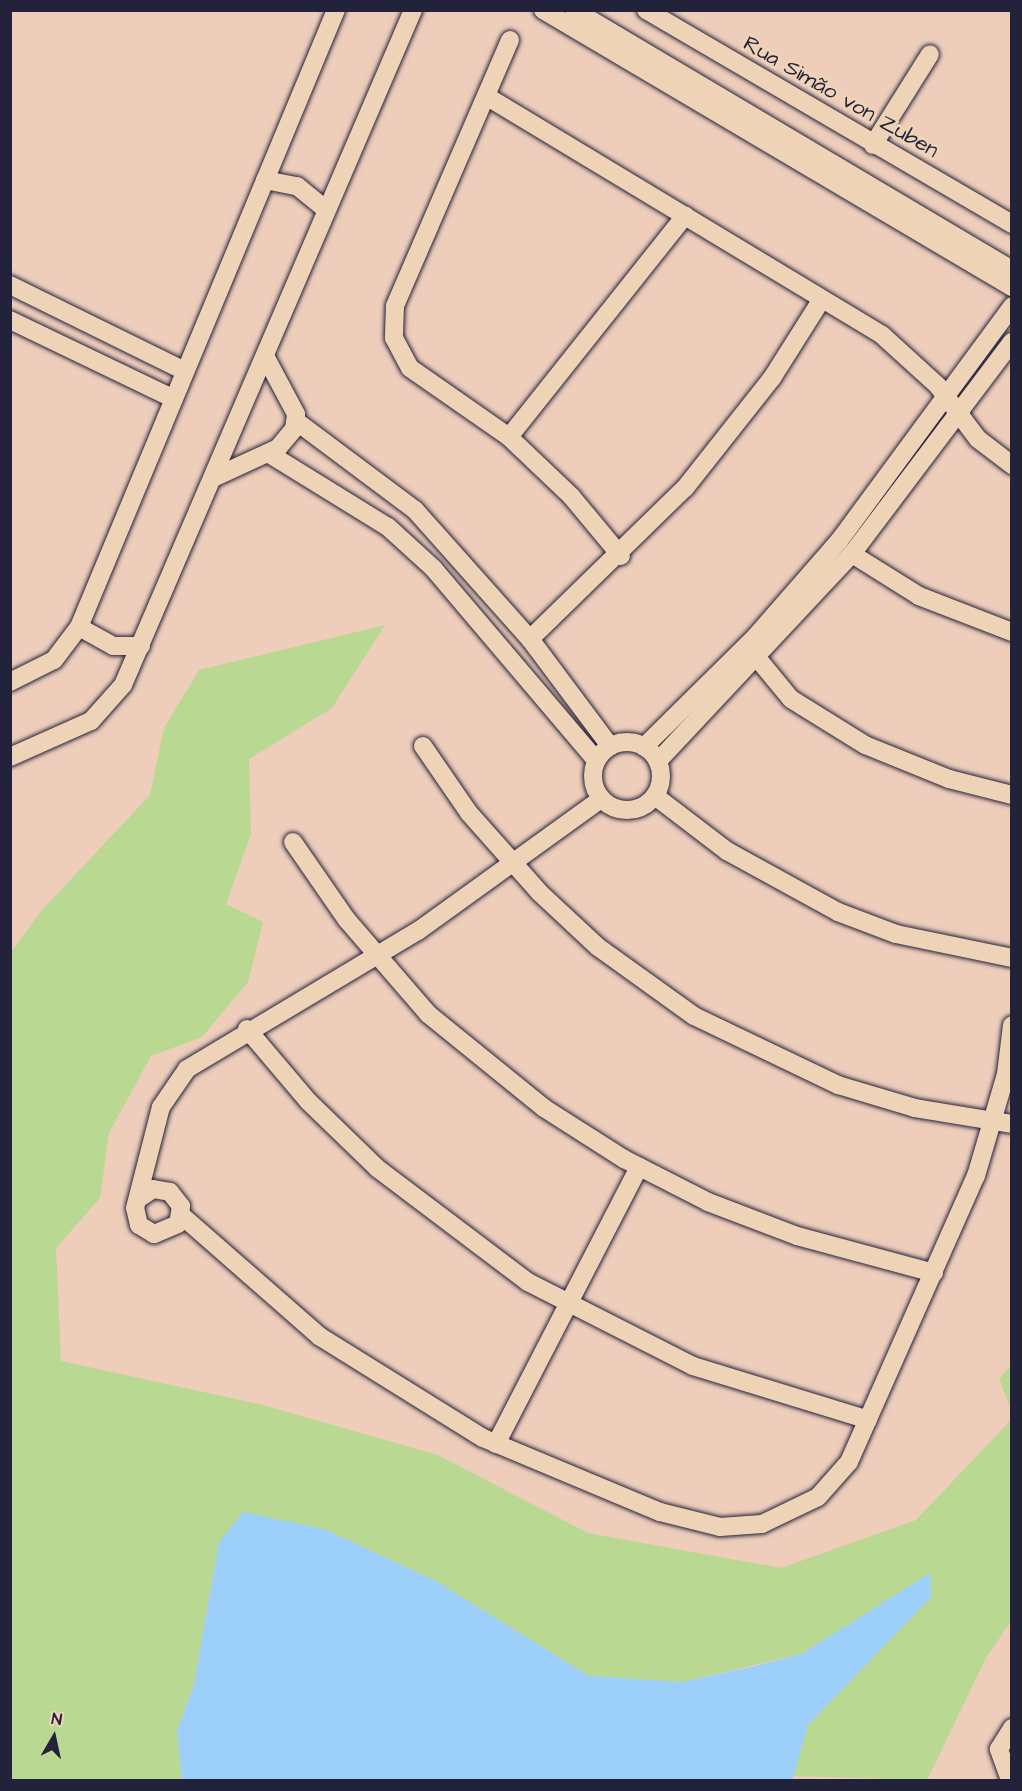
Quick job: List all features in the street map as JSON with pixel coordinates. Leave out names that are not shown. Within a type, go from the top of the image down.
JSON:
[{"type":"street","points":[[10,682],[54,660],[79,627],[336,10]]},
{"type":"street","points":[[10,757],[92,721],[123,685],[413,10]]},
{"type":"street","points":[[543,10],[1011,287]]},
{"type":"street","points":[[574,10],[1011,270]]},
{"type":"street","name":"Rua Simão von Zuben","points":[[646,10],[1011,224]]},
{"type":"street","points":[[510,40],[395,306],[393,327],[410,369],[510,437],[571,496],[621,556]]},
{"type":"street","points":[[873,145],[930,54]]},
{"type":"street","points":[[486,96],[822,299],[897,347],[946,396],[988,449],[1011,465]]},
{"type":"street","points":[[265,180],[297,186],[327,210]]},
{"type":"street","points":[[510,437],[685,216]]},
{"type":"street","points":[[10,285],[185,371]]},
{"type":"street","points":[[530,639],[621,556],[737,425],[822,299]]},
{"type":"street","points":[[644,747],[802,584],[877,493],[1011,306]]},
{"type":"street","points":[[10,320],[174,399]]},
{"type":"street","points":[[658,762],[758,659],[852,554],[961,416],[1011,342]]},
{"type":"street","points":[[265,356],[296,421],[415,510],[530,639],[610,746]]},
{"type":"street","points":[[213,478],[268,453],[288,437],[296,421]]},
{"type":"street","points":[[268,453],[388,527],[433,568],[596,760]]},
{"type":"street","points":[[852,554],[919,596],[1011,632]]},
{"type":"street","points":[[79,627],[113,646],[141,646]]},
{"type":"street","points":[[758,659],[791,699],[865,745],[949,779],[1011,795]]},
{"type":"street","points":[[630,742],[644,747],[658,762],[662,777],[655,796],[629,811],[601,799],[592,780],[596,760],[610,746],[630,742]]},
{"type":"street","points":[[423,746],[463,806],[514,864],[598,947],[729,1036],[801,1071],[877,1098],[1003,1124]]},
{"type":"street","points":[[655,796],[727,851],[838,912],[896,934],[1011,958]]},
{"type":"street","points":[[208,1242],[164,1234],[139,1225],[138,1199],[153,1149],[161,1107],[187,1069],[248,1029],[376,956],[514,864],[601,799]]},
{"type":"street","points":[[293,842],[376,956],[428,1014],[484,1063],[554,1115],[639,1167],[796,1236],[934,1273]]},
{"type":"street","points":[[153,1149],[162,1188],[177,1198],[181,1215],[208,1242],[359,1364],[496,1444],[660,1512],[706,1526],[741,1527],[776,1520],[818,1497],[849,1462],[1003,1124],[1011,1025]]},
{"type":"street","points":[[248,1029],[309,1101],[386,1176],[488,1256],[569,1306],[693,1366],[868,1420]]},
{"type":"street","points":[[496,1444],[639,1167]]},
{"type":"street","points":[[138,1199],[162,1188]]},
{"type":"street","points":[[164,1234],[181,1215]]},
{"type":"street","points":[[1010,1780],[999,1749],[1011,1728]]},
{"type":"green space","points":[[385,625],[332,708],[249,759],[251,834],[226,904],[263,922],[248,982],[202,1037],[151,1056],[109,1133],[100,1198],[56,1248],[61,1361],[263,1405],[438,1455],[588,1533],[781,1568],[916,1520],[1011,1420],[1011,1621],[986,1658],[927,1780],[792,1776],[808,1725],[931,1597],[930,1573],[801,1654],[682,1682],[589,1676],[436,1581],[324,1529],[219,1542],[194,1684],[177,1731],[182,1780],[11,1780],[11,952],[42,910],[150,795],[164,728],[199,670]]},
{"type":"green space","points":[[1011,1365],[1011,1409],[999,1379]]},
{"type":"water","points":[[243,1512],[324,1529],[436,1581],[589,1676],[682,1682],[759,1665],[801,1654],[930,1573],[931,1597],[808,1725],[792,1780],[182,1780],[177,1731],[194,1684],[219,1542]]}]
